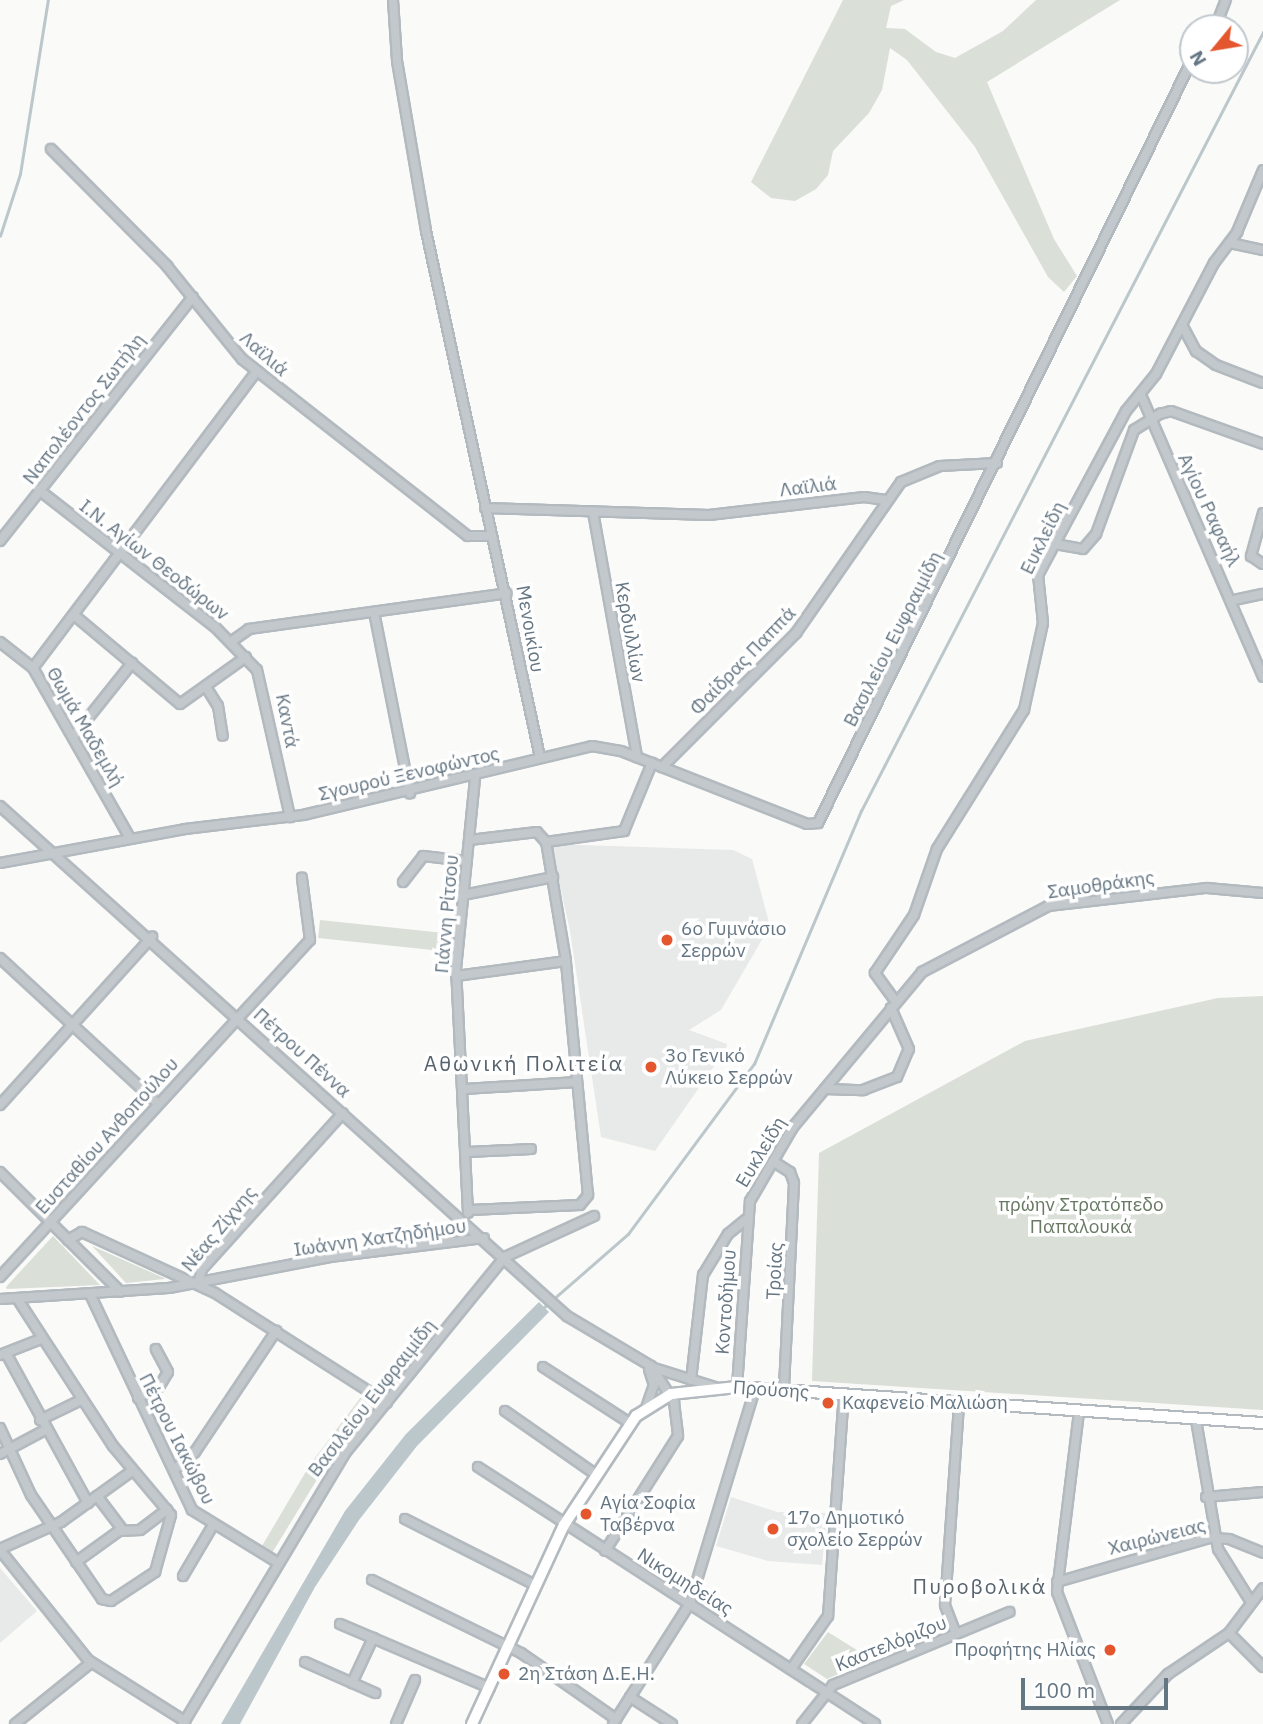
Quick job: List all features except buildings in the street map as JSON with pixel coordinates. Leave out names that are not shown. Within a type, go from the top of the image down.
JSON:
[{"type":"main road","name":"Προύσης","points":[[472,1724],[510,1648],[535,1585],[564,1525],[630,1423],[646,1408],[671,1394],[715,1387],[737,1388],[1263,1423]]},
{"type":"street","name":"Μενοικίου","points":[[394,0],[397,61],[422,210],[485,508],[507,593],[540,757]]},
{"type":"street","name":"Βασιλείου Ευφραιμίδη","points":[[813,825],[997,463],[1180,84]]},
{"type":"street","name":"Λαϊλιά","points":[[51,149],[193,296],[226,343],[257,371],[468,536],[492,536]]},
{"type":"street","name":"Ευκλείδη","points":[[748,1218],[752,1197],[774,1163],[825,1089],[893,1005],[875,973],[914,915],[937,849],[1024,710],[1042,623],[1035,583],[1126,411],[1141,395],[1230,243],[1263,170]]},
{"type":"street","points":[[1230,243],[1263,250]]},
{"type":"street","name":"Ναπολέοντος Σωτήλη","points":[[0,541],[193,296]]},
{"type":"street","points":[[1182,326],[1196,351],[1216,365],[1263,383]]},
{"type":"street","points":[[33,668],[257,371]]},
{"type":"street","name":"Αγίου Ραφαήλ","points":[[1141,395],[1234,600],[1263,677]]},
{"type":"street","points":[[1055,544],[1070,551],[1083,549],[1096,534],[1111,506],[1122,453],[1134,430],[1151,420],[1171,411],[1263,444]]},
{"type":"street","points":[[886,500],[921,471],[997,463]]},
{"type":"street","name":"Ι.Ν. Αγίων Θεοδώρων","points":[[39,490],[232,641],[249,629],[507,593]]},
{"type":"street","name":"Λαϊλιά","points":[[485,508],[709,514],[864,497],[886,500]]},
{"type":"street","name":"Φαίδρας Παππά","points":[[662,767],[796,633],[886,500]]},
{"type":"street","name":"Κερδυλλίων","points":[[593,512],[637,757]]},
{"type":"street","points":[[1263,513],[1251,556],[1263,564]]},
{"type":"street","points":[[1234,600],[1263,594]]},
{"type":"street","points":[[374,612],[410,793]]},
{"type":"street","points":[[74,615],[180,704],[246,657]]},
{"type":"street","name":"Καντά","points":[[232,641],[263,683],[290,817]]},
{"type":"street","name":"Θωμά Μαδεμλή","points":[[0,642],[33,668],[130,838]]},
{"type":"street","points":[[73,737],[132,663]]},
{"type":"street","points":[[206,687],[218,706],[223,736]]},
{"type":"street","name":"Σγουρού Ξενοφώντος","points":[[0,863],[130,838],[290,817],[410,793],[540,757],[592,746],[637,757],[813,825]]},
{"type":"street","points":[[546,842],[625,831],[652,763]]},
{"type":"street","name":"Γιάννη Ρίτσου","points":[[465,1221],[469,1210],[468,1152],[456,976],[475,777]]},
{"type":"street","name":"Πέτρου Πέννα","points":[[0,806],[56,851],[152,937],[581,1327],[651,1366],[715,1387]]},
{"type":"street","points":[[469,840],[537,832],[546,842],[566,961],[588,1195],[583,1204],[572,1206],[469,1210]]},
{"type":"street","points":[[403,883],[423,856],[467,861]]},
{"type":"street","points":[[463,895],[553,877]]},
{"type":"street","points":[[239,1017],[310,940],[302,878]]},
{"type":"street","name":"Σαμοθράκης","points":[[893,1005],[930,966],[1043,907],[1207,888],[1263,893]]},
{"type":"street","points":[[0,1105],[152,937]]},
{"type":"street","points":[[1,961],[158,1104]]},
{"type":"street","points":[[456,976],[566,961]]},
{"type":"street","points":[[825,1089],[863,1090],[897,1077],[909,1049],[893,1005]]},
{"type":"street","name":"Ευσταθίου Ανθοπούλου","points":[[1,1275],[239,1017]]},
{"type":"street","points":[[464,1089],[577,1082]]},
{"type":"street","name":"Νέας Ζίχνης","points":[[0,1299],[121,1292],[198,1284],[202,1269],[344,1113]]},
{"type":"street","points":[[468,1152],[531,1149]]},
{"type":"street","name":"Τροίας","points":[[774,1163],[790,1172],[794,1183],[784,1391]]},
{"type":"street","points":[[0,1171],[121,1292]]},
{"type":"street","name":"Βασιλείου Ευφραιμίδη","points":[[184,1723],[330,1473],[506,1257],[594,1216]]},
{"type":"street","points":[[691,1380],[703,1275],[728,1234],[748,1218]]},
{"type":"street","name":"Κοντοδήμου","points":[[737,1388],[748,1218]]},
{"type":"street","points":[[68,1240],[82,1232],[198,1284],[387,1403]]},
{"type":"street","name":"Ιωάννη Χατζηδήμου","points":[[198,1284],[330,1257],[484,1238]]},
{"type":"street","name":"Πέτρου Ιακώβου","points":[[90,1293],[192,1510],[277,1562]]},
{"type":"street","name":"Πέτρου Ιακώβου","points":[[17,1298],[81,1400],[131,1471],[173,1520],[158,1568],[111,1601],[100,1597],[76,1562]]},
{"type":"street","points":[[174,1470],[195,1452],[276,1331]]},
{"type":"street","points":[[41,1339],[4,1355],[88,1503]]},
{"type":"street","points":[[138,1398],[159,1387],[168,1372],[156,1349]]},
{"type":"street","points":[[640,1360],[654,1383],[646,1408]]},
{"type":"street","points":[[605,1551],[677,1441],[680,1420],[671,1394],[651,1366]]},
{"type":"street","points":[[543,1367],[630,1423]]},
{"type":"street","points":[[372,1580],[510,1648],[614,1721],[690,1604],[755,1389]]},
{"type":"street","points":[[791,1669],[828,1616],[844,1395]]},
{"type":"street","points":[[40,1420],[81,1400]]},
{"type":"street","points":[[956,1634],[945,1605],[959,1403]]},
{"type":"street","points":[[505,1411],[595,1474]]},
{"type":"street","points":[[1079,1412],[1057,1581],[1060,1605],[1108,1724]]},
{"type":"street","points":[[1196,1420],[1214,1538],[1224,1564],[1251,1602]]},
{"type":"street","points":[[0,1428],[52,1526],[76,1562],[122,1529],[140,1530],[167,1510]]},
{"type":"street","points":[[0,1454],[45,1430]]},
{"type":"street","name":"Νικομηδείας","points":[[478,1466],[564,1525],[875,1724]]},
{"type":"street","points":[[131,1471],[52,1526],[0,1550],[91,1663],[184,1723]]},
{"type":"street","points":[[1206,1497],[1263,1492]]},
{"type":"street","points":[[97,1496],[122,1529]]},
{"type":"street","points":[[405,1519],[535,1585]]},
{"type":"street","points":[[183,1576],[213,1525]]},
{"type":"street","name":"Χαιρώνειας","points":[[1057,1581],[1214,1538],[1263,1553]]},
{"type":"street","points":[[1121,1724],[1168,1674],[1229,1633],[1263,1588]]},
{"type":"street","name":"Καστελόριζου","points":[[824,1691],[1009,1612]]},
{"type":"street","points":[[340,1624],[490,1688]]},
{"type":"street","points":[[1229,1633],[1263,1667]]},
{"type":"street","points":[[352,1683],[373,1638]]},
{"type":"street","points":[[305,1662],[375,1693]]},
{"type":"street","points":[[15,1724],[91,1663]]},
{"type":"street","points":[[396,1724],[415,1679]]},
{"type":"street","points":[[802,1724],[824,1691]]},
{"type":"street","points":[[630,1697],[672,1724]]},
{"type":"shaded area","name":"6ο Γυμνάσιο Σερρών","points":[[551,844],[733,850],[752,859],[770,926],[721,1010],[689,1030],[727,1044],[726,1049],[655,1151],[601,1137],[570,931]]},
{"type":"shaded area","points":[[539,1302],[549,1312],[417,1446],[359,1520],[315,1587],[240,1724],[221,1724],[345,1511],[406,1434]]},
{"type":"shaded area","name":"17ο Δημοτικό σχολείο Σερρών","points":[[731,1497],[777,1512],[827,1513],[822,1565],[768,1561],[716,1546]]},
{"type":"shaded area","points":[[0,1568],[37,1611],[0,1643]]},
{"type":"green space","points":[[843,0],[904,0],[891,6],[886,28],[905,29],[936,52],[955,58],[1003,31],[1036,0],[1120,0],[987,82],[1054,239],[1077,276],[1064,292],[1048,277],[975,147],[907,60],[890,48],[882,90],[869,113],[833,151],[828,175],[816,189],[795,201],[771,198],[751,182]]},
{"type":"green space","points":[[320,920],[453,934],[451,952],[318,938]]},
{"type":"green space","name":"πρώην Στρατόπεδο Παπαλουκά","points":[[1263,996],[1263,1410],[812,1381],[819,1153],[1025,1041],[1218,998]]},
{"type":"green space","points":[[53,1236],[100,1285],[7,1289],[6,1287]]},
{"type":"green space","points":[[92,1246],[164,1278],[165,1279],[126,1283]]},
{"type":"green space","points":[[361,1397],[373,1408],[321,1473],[272,1553],[262,1546],[311,1463]]},
{"type":"green space","points":[[828,1632],[868,1657],[869,1661],[827,1679],[804,1664]]},
{"type":"waterway","points":[[0,236],[20,174],[48,0]]},
{"type":"waterway","points":[[542,1309],[628,1234],[754,1064],[861,811],[1263,32]]},
{"type":"place","name":"6ο Γυμνάσιο Σερρών","points":[[667,940]]},
{"type":"place","name":"3ο Γενικό Λύκειο Σερρών","points":[[651,1067]]},
{"type":"place","name":"Καφενείο Μαλιώση","points":[[828,1403]]},
{"type":"place","name":"Αγία Σοφία Ταβέρνα","points":[[586,1514]]},
{"type":"place","name":"17ο Δημοτικό σχολείο Σερρών","points":[[773,1529]]},
{"type":"place","name":"Προφήτης Ηλίας","points":[[1110,1650]]},
{"type":"place","name":"2η Στάση Δ.Ε.Η.","points":[[504,1674]]},
{"type":"district","name":"Αθωνική Πολιτεία","points":[[524,1063]]},
{"type":"district","name":"Πυροβολικά","points":[[980,1586]]}]
